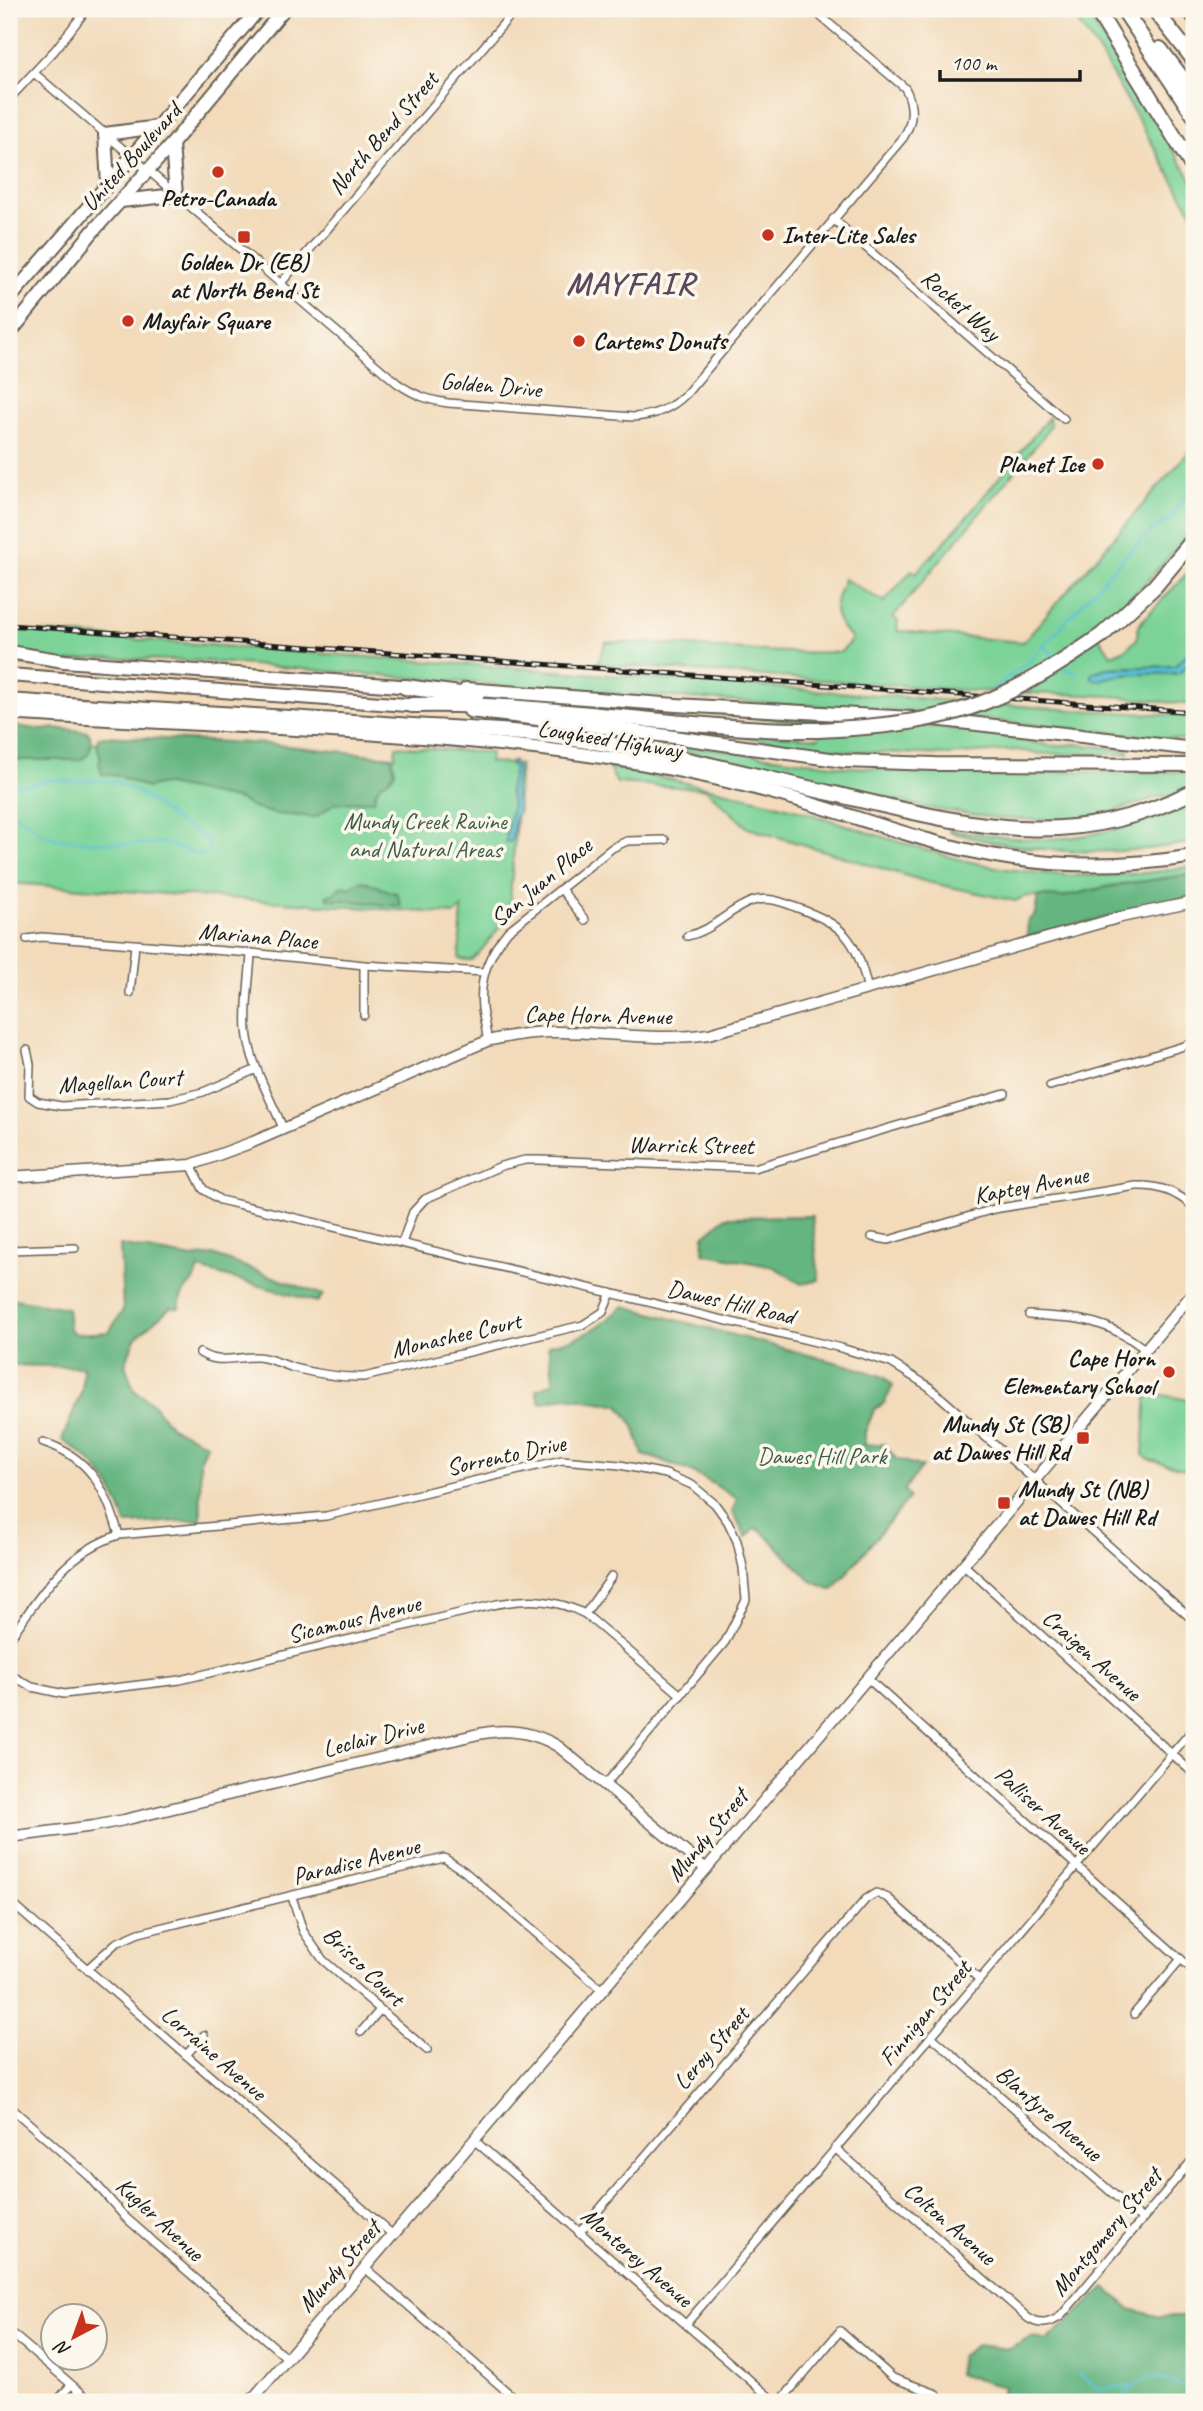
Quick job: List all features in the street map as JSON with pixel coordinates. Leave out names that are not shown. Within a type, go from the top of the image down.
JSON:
[{"type":"highway","points":[[1097,9],[1194,150]]},
{"type":"highway","points":[[1097,9],[1194,169]]},
{"type":"highway","points":[[1123,9],[1194,114]]},
{"type":"highway","points":[[1129,9],[1194,94]]},
{"type":"highway","points":[[1154,9],[1194,60]]},
{"type":"highway","points":[[1189,9],[1194,16]]},
{"type":"highway","points":[[412,705],[481,705],[731,727],[813,730],[907,723],[978,705],[1034,679],[1102,635],[1156,586],[1194,539]]},
{"type":"highway","points":[[405,687],[813,730]]},
{"type":"highway","points":[[9,701],[551,736],[654,752],[917,813],[1006,829],[1042,830],[1096,825],[1131,817],[1194,791]]},
{"type":"main road","name":"United Boulevard","points":[[9,299],[260,9]]},
{"type":"main road","name":"United Boulevard","points":[[9,334],[94,230],[172,144],[284,9]]},
{"type":"main road","points":[[108,185],[105,134],[158,127]]},
{"type":"main road","points":[[121,201],[176,195],[172,144]]},
{"type":"main road","points":[[9,652],[55,660],[405,687],[945,720],[1194,749]]},
{"type":"main road","name":"Lougheed Highway","points":[[9,676],[412,705],[589,724],[844,761],[1194,765]]},
{"type":"main road","name":"Lougheed Highway","points":[[9,713],[360,734],[559,751],[649,765],[720,780],[809,803],[929,841],[998,857],[1061,864],[1107,865],[1194,856]]},
{"type":"street","points":[[9,99],[86,9]]},
{"type":"street","name":"North Bend Street","points":[[281,283],[516,9]]},
{"type":"street","name":"Golden Drive","points":[[34,73],[397,383],[419,396],[448,403],[647,416],[666,409],[681,399],[903,138],[911,125],[908,94],[900,82],[812,9]]},
{"type":"street","name":"Rocket Way","points":[[833,219],[1064,419]]},
{"type":"street","name":"San Juan Place","points":[[487,1041],[482,1008],[484,972],[495,947],[508,931],[612,848],[627,841],[665,840]]},
{"type":"street","points":[[561,889],[584,920]]},
{"type":"street","points":[[687,936],[702,933],[751,901],[766,899],[781,902],[824,918],[847,936],[858,955],[868,990]]},
{"type":"street","name":"Cape Horn Avenue","points":[[9,1177],[191,1165],[487,1041],[554,1031],[689,1037],[733,1028],[1121,917],[1194,902]]},
{"type":"street","name":"Mariana Place","points":[[27,939],[42,937],[251,953],[364,965],[484,972]]},
{"type":"street","points":[[130,993],[135,945]]},
{"type":"street","points":[[251,953],[247,1030],[257,1069],[283,1128]]},
{"type":"street","points":[[364,965],[364,1015]]},
{"type":"street","points":[[1050,1086],[1194,1043]]},
{"type":"street","name":"Magellan Court","points":[[27,1050],[30,1064],[29,1096],[48,1105],[74,1106],[181,1098],[203,1092],[257,1069]]},
{"type":"street","name":"Warrick Street","points":[[402,1243],[413,1212],[425,1199],[512,1163],[539,1160],[754,1168],[1004,1094]]},
{"type":"street","name":"Dawes Hill Road","points":[[191,1165],[203,1189],[220,1200],[841,1348],[891,1363],[928,1386],[1194,1621]]},
{"type":"street","name":"Kaptey Avenue","points":[[872,1237],[889,1240],[993,1209],[1136,1186],[1171,1191],[1194,1207]]},
{"type":"street","points":[[9,1250],[75,1248]]},
{"type":"street","name":"Mundy Street","points":[[253,2399],[1194,1292]]},
{"type":"street","name":"Monashee Court","points":[[200,1353],[211,1360],[245,1356],[263,1358],[333,1377],[363,1377],[583,1325],[603,1312],[611,1293]]},
{"type":"street","points":[[1029,1315],[1075,1318],[1104,1324],[1145,1349]]},
{"type":"street","points":[[43,1442],[60,1447],[74,1456],[97,1480],[107,1499],[119,1535]]},
{"type":"street","name":"Sorrento Drive","points":[[9,1640],[63,1567],[88,1548],[119,1535],[326,1516],[562,1460],[596,1461],[666,1474],[699,1490],[720,1511],[737,1541],[746,1600],[725,1642],[605,1785]]},
{"type":"street","name":"Craigen Avenue","points":[[963,1564],[1194,1774]]},
{"type":"street","points":[[584,1614],[612,1576]]},
{"type":"street","name":"Sicamous Avenue","points":[[9,1674],[19,1682],[41,1690],[78,1693],[208,1675],[512,1601],[539,1599],[553,1601],[584,1614],[681,1695]]},
{"type":"street","name":"Palliser Avenue","points":[[867,1678],[1194,1971]]},
{"type":"street","name":"Finnigan Street","points":[[686,2324],[1194,1728]]},
{"type":"street","name":"Leclair Drive","points":[[9,1837],[124,1820],[493,1731],[525,1733],[549,1741],[706,1869]]},
{"type":"street","name":"Paradise Avenue","points":[[87,1969],[107,1949],[132,1936],[444,1858],[464,1871],[602,1990]]},
{"type":"street","name":"Leroy Street","points":[[579,2233],[862,1903],[876,1893],[893,1902],[979,1979]]},
{"type":"street","name":"Brisco Court","points":[[292,1897],[303,1931],[316,1952],[427,2050]]},
{"type":"street","name":"Lorraine Avenue","points":[[9,1900],[393,2235]]},
{"type":"street","points":[[1134,2014],[1181,1959]]},
{"type":"street","points":[[361,2032],[380,2010]]},
{"type":"street","points":[[186,2055],[204,2035]]},
{"type":"street","name":"Blantyre Avenue","points":[[931,2036],[1141,2218]]},
{"type":"street","name":"Kugler Avenue","points":[[9,2106],[89,2176],[125,2217],[287,2358]]},
{"type":"street","name":"Monterey Avenue","points":[[474,2140],[778,2402]]},
{"type":"street","name":"Colton Avenue","points":[[835,2148],[1028,2318],[1042,2324]]},
{"type":"street","name":"Montgomery Street","points":[[1042,2324],[1060,2316],[1194,2158]]},
{"type":"street","points":[[365,2267],[519,2402]]},
{"type":"street","points":[[9,2331],[92,2402]]},
{"type":"street","points":[[778,2402],[840,2331],[893,2378],[937,2394]]},
{"type":"street","points":[[56,2402],[71,2385]]},
{"type":"street","points":[[253,2399],[264,2402]]},
{"type":"green space","points":[[1068,9],[1084,9],[1187,172],[1194,185],[1194,216],[1099,52]]},
{"type":"green space","points":[[1049,417],[1050,425],[1043,437],[893,617],[898,621],[897,631],[1023,642],[1194,446],[1194,522],[1177,548],[1144,585],[1094,629],[1111,655],[1126,649],[1137,639],[1138,627],[1143,620],[1194,566],[1194,647],[1175,666],[1107,668],[1092,673],[1092,678],[1098,681],[1127,674],[1176,674],[1194,657],[1194,705],[1111,696],[975,691],[597,664],[606,642],[782,652],[841,652],[852,639],[840,624],[835,611],[844,579],[884,602],[912,570],[916,573],[965,519]]},
{"type":"green space","points":[[9,630],[1075,710],[1194,716],[1194,741],[909,712],[559,690],[203,661],[96,658],[41,666],[9,664]]},
{"type":"green space","points":[[662,708],[982,731],[1051,746],[1076,744],[1128,750],[1128,754],[1042,754],[1017,750],[948,755],[843,751],[675,727],[819,738],[819,721],[779,720]]},
{"type":"green space","points":[[9,725],[88,732],[90,748],[79,760],[9,760]]},
{"type":"green space","points":[[102,736],[269,744],[392,757],[395,772],[377,789],[374,800],[334,804],[316,817],[276,814],[253,808],[240,800],[162,784],[147,788],[119,776],[102,774],[98,738]]},
{"type":"green space","points":[[621,736],[847,767],[941,771],[1194,772],[1194,842],[1133,850],[1071,851],[1010,845],[949,832],[1036,839],[1095,834],[1171,812],[1164,795],[1099,816],[1052,821],[997,818],[927,808]]},
{"type":"green space","name":"Mundy Creek Ravine and Natural Areas","points":[[32,738],[251,754],[395,757],[396,746],[491,753],[489,762],[520,765],[509,915],[479,953],[468,960],[459,959],[462,908],[455,914],[9,883],[9,765]]},
{"type":"green space","points":[[608,767],[771,803],[924,849],[995,867],[1080,876],[1138,874],[1194,866],[1194,874],[1111,886],[1062,897],[1026,896],[1015,901],[927,882],[748,828],[706,789],[617,783]]},
{"type":"green space","points":[[1194,874],[1194,896],[1027,937],[1028,921],[1035,914],[1038,896],[1062,897],[1111,886]]},
{"type":"green space","points":[[360,881],[397,893],[401,906],[328,899],[327,895],[333,894],[342,886],[350,888]]},
{"type":"green space","points":[[812,1216],[819,1280],[801,1284],[774,1267],[703,1253],[704,1236],[726,1217]]},
{"type":"green space","points":[[120,1245],[192,1258],[213,1255],[323,1295],[317,1302],[199,1269],[185,1290],[179,1308],[170,1308],[135,1338],[125,1365],[134,1390],[152,1403],[171,1427],[207,1444],[200,1458],[201,1520],[126,1524],[103,1475],[86,1457],[62,1440],[82,1390],[83,1367],[9,1365],[9,1298],[67,1308],[69,1329],[76,1334],[109,1332],[123,1310]]},
{"type":"green space","name":"Dawes Hill Park","points":[[624,1306],[854,1367],[884,1377],[893,1386],[884,1403],[874,1410],[865,1432],[865,1445],[883,1444],[897,1459],[922,1467],[904,1490],[909,1498],[833,1590],[811,1581],[762,1531],[755,1528],[746,1537],[732,1512],[737,1499],[693,1473],[643,1455],[634,1426],[619,1405],[566,1397],[540,1403],[536,1390],[554,1382],[548,1345],[589,1332]]},
{"type":"green space","points":[[1147,1392],[1194,1401],[1194,1472],[1150,1460],[1143,1455]]},
{"type":"green space","points":[[1105,2287],[1130,2309],[1160,2317],[1194,2315],[1194,2402],[998,2402],[1004,2387],[957,2374],[960,2356],[977,2345],[1009,2349],[1032,2337],[1047,2341]]},
{"type":"water","points":[[1194,647],[1194,657],[1180,673],[1128,675],[1098,681],[1092,678],[1092,673],[1107,668],[1175,666]]},
{"type":"water","points":[[513,761],[518,771],[514,789],[519,810],[515,817],[511,842],[506,842],[512,805],[509,789],[514,769],[510,763]]},
{"type":"waterway","points":[[993,688],[1027,664],[1127,554],[1152,530],[1171,518],[1194,483]]},
{"type":"waterway","points":[[1043,645],[1058,660]]},
{"type":"waterway","points":[[1065,668],[1078,674]]},
{"type":"waterway","points":[[9,785],[27,785],[51,780],[116,782],[138,792],[182,825],[203,836],[210,847],[206,854],[200,855],[164,843],[126,844],[56,839],[9,813]]},
{"type":"waterway","points":[[1080,2374],[1099,2389],[1131,2386]]},
{"type":"waterway","points":[[1120,2402],[1126,2393],[1146,2379],[1160,2379],[1185,2387],[1194,2381]]},
{"type":"railway","points":[[9,625],[1194,712]]},
{"type":"place","name":"Petro-Canada","points":[[218,172]]},
{"type":"place","name":"Inter-Lite Sales","points":[[768,235]]},
{"type":"place","name":"Golden Dr (EB) at North Bend St","points":[[244,237]]},
{"type":"place","name":"Mayfair Square","points":[[128,321]]},
{"type":"place","name":"Cartems Donuts","points":[[579,341]]},
{"type":"place","name":"Planet Ice","points":[[1098,464]]},
{"type":"place","name":"Cape Horn Elementary School","points":[[1169,1372]]},
{"type":"place","name":"Mundy St (SB) at Dawes Hill Rd","points":[[1083,1438]]},
{"type":"place","name":"Mundy St (NB) at Dawes Hill Rd","points":[[1004,1503]]},
{"type":"district","name":"MAYFAIR","points":[[631,283]]}]
